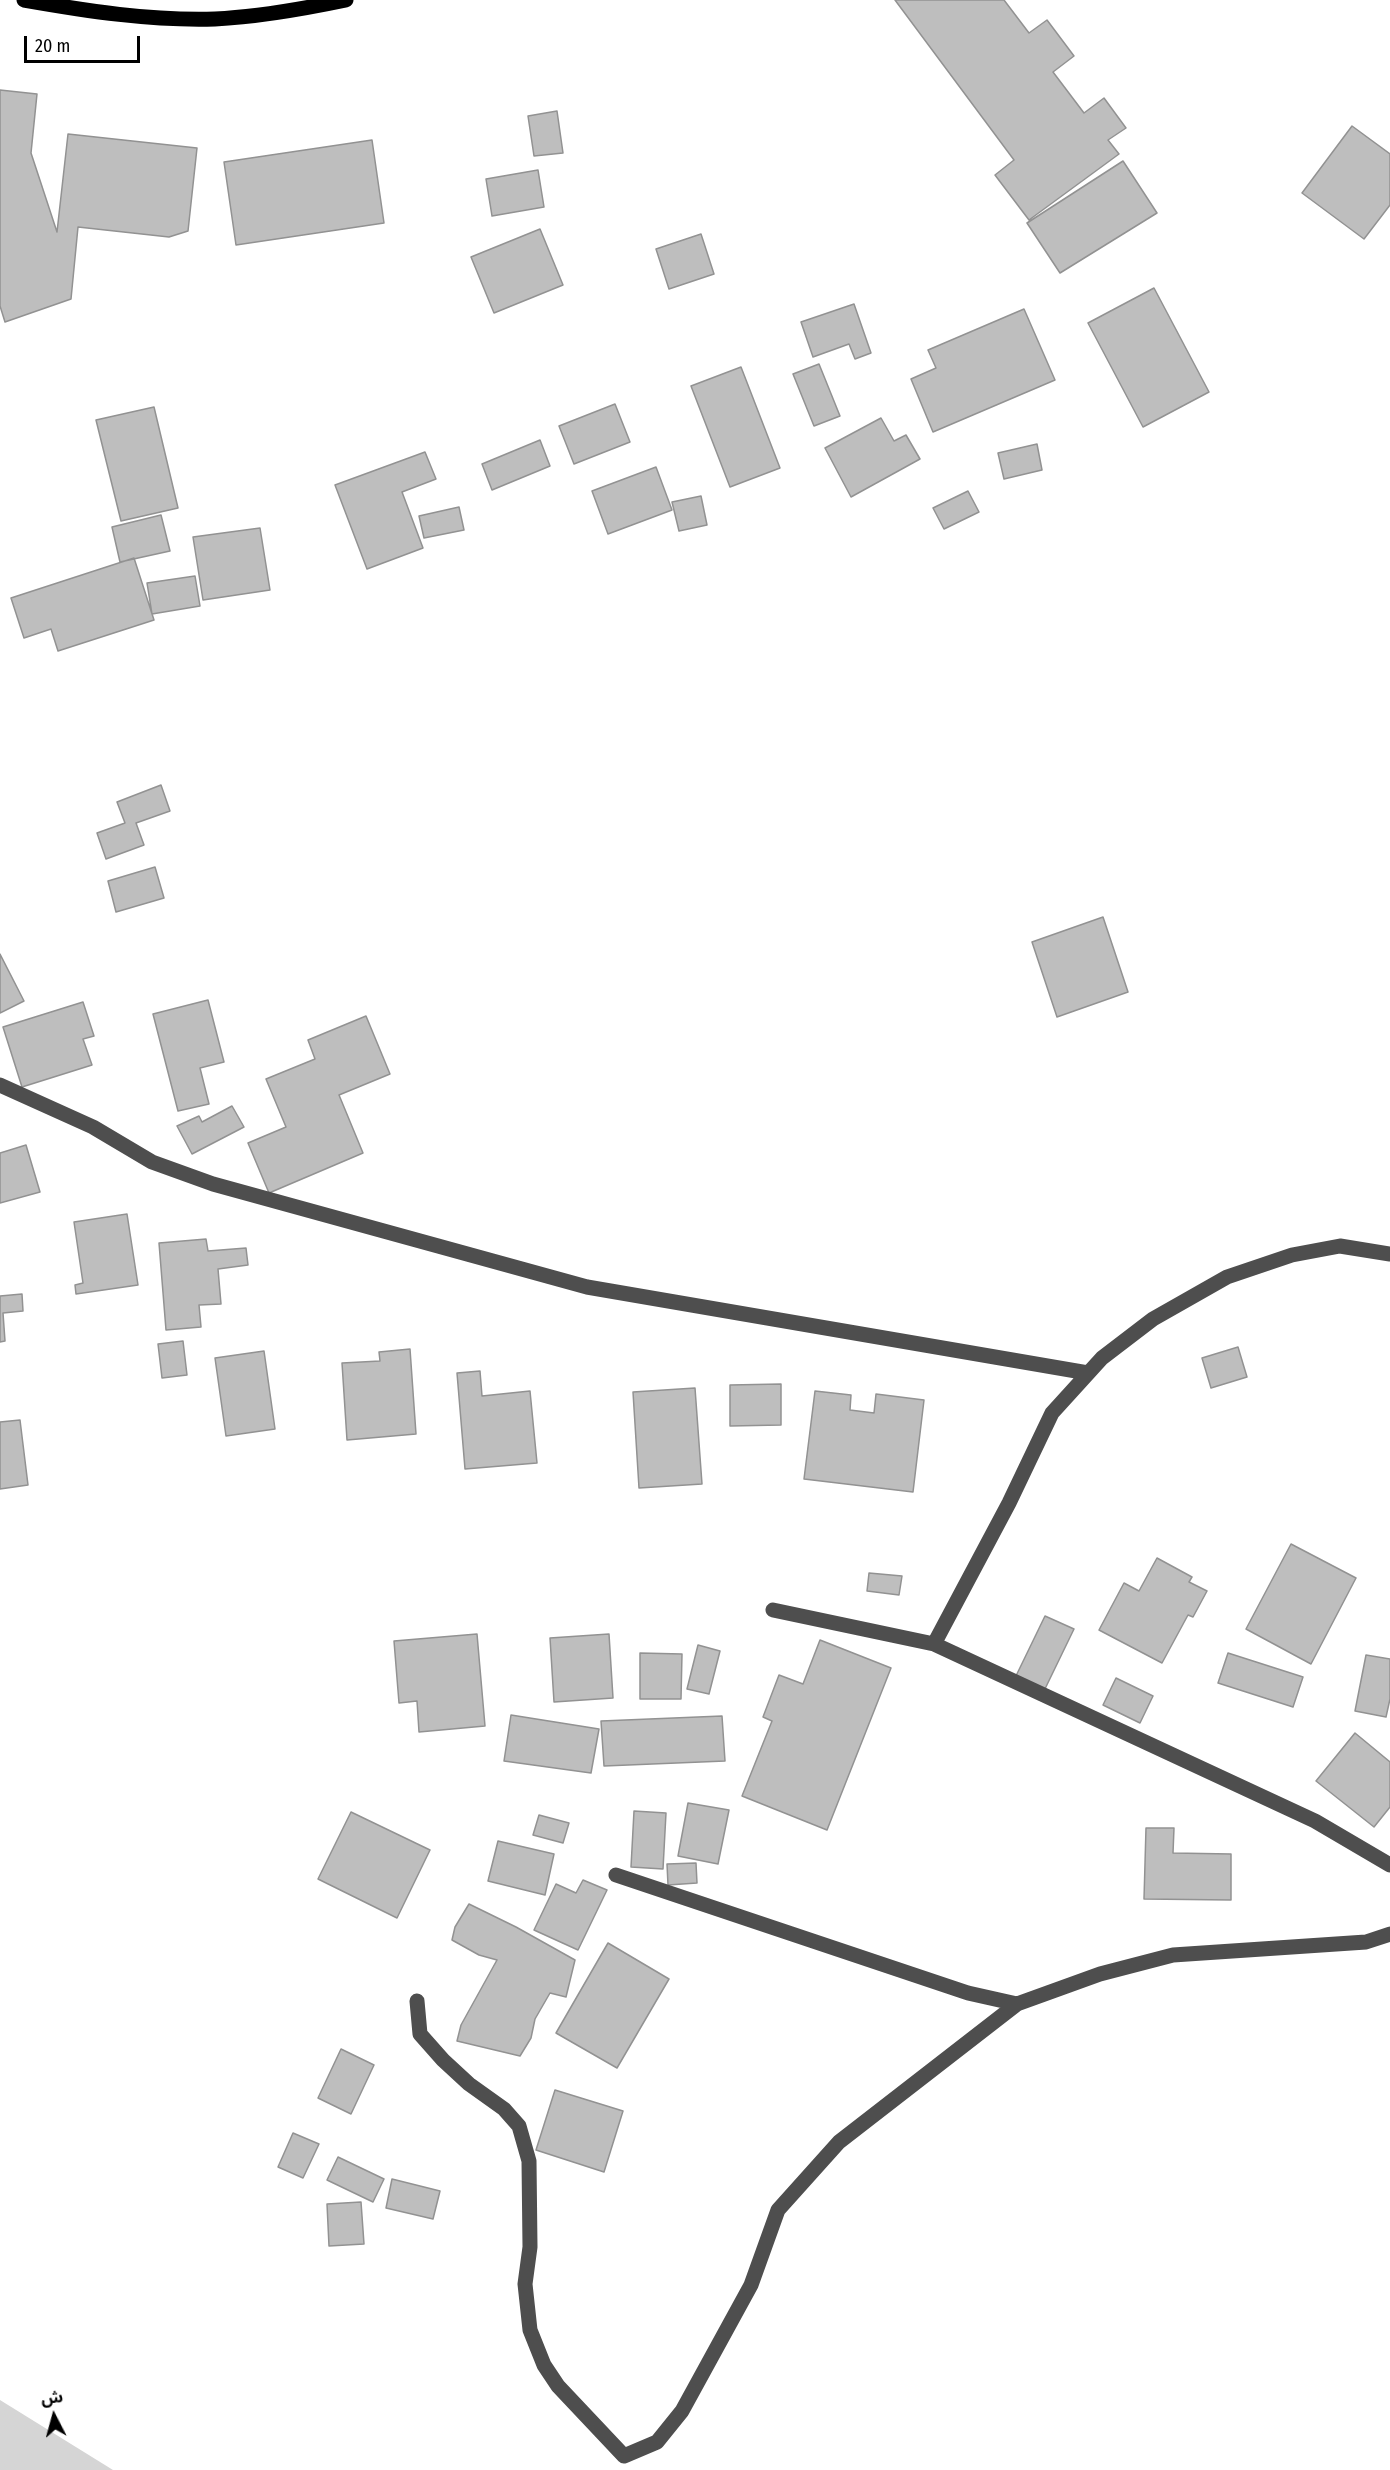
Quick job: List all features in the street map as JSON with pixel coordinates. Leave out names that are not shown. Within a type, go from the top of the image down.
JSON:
[{"type":"main road","points":[[24,0],[127,16],[215,19],[309,8],[346,0]]},
{"type":"street","points":[[0,1085],[93,1128],[152,1162],[213,1184],[576,1284],[1088,1373]]},
{"type":"street","points":[[934,1644],[1009,1503],[1052,1413],[1102,1358],[1153,1319],[1227,1277],[1292,1254],[1340,1246],[1390,1254]]},
{"type":"street","points":[[773,1610],[934,1644],[1315,1821],[1390,1865]]},
{"type":"street","points":[[616,1875],[957,1989],[1017,2004]]},
{"type":"street","points":[[417,2001],[420,2034],[443,2060],[469,2084],[504,2109],[519,2126],[529,2162],[530,2247],[525,2284],[530,2330],[544,2365],[558,2386],[624,2456],[657,2442],[682,2411],[751,2285],[778,2210],[839,2142],[1017,2004],[1100,1974],[1173,1955],[1366,1942],[1390,1934]]},
{"type":"shaded area","points":[[0,2400],[113,2470],[0,2470]]},
{"type":"building","points":[[895,0],[1004,0],[1029,33],[1047,20],[1074,56],[1053,72],[1084,113],[1104,98],[1126,128],[1108,140],[1119,154],[1029,220],[995,175],[1014,160]]},
{"type":"building","points":[[0,90],[37,94],[31,153],[57,232],[68,134],[197,148],[188,231],[169,237],[78,227],[71,299],[5,322],[0,306]]},
{"type":"building","points":[[557,111],[563,153],[534,156],[528,116]]},
{"type":"building","points":[[1352,126],[1390,154],[1390,205],[1364,239],[1302,193]]},
{"type":"building","points":[[372,140],[384,223],[236,245],[224,162]]},
{"type":"building","points":[[1123,161],[1157,213],[1060,273],[1027,223]]},
{"type":"building","points":[[538,170],[544,207],[492,216],[486,179]]},
{"type":"building","points":[[540,229],[563,285],[494,313],[471,257]]},
{"type":"building","points":[[701,234],[714,274],[669,289],[656,249]]},
{"type":"building","points":[[1154,288],[1209,392],[1143,427],[1088,323]]},
{"type":"building","points":[[854,304],[871,353],[855,359],[849,344],[813,357],[801,322]]},
{"type":"building","points":[[1024,309],[1055,380],[933,432],[911,379],[936,368],[928,350]]},
{"type":"building","points":[[819,364],[840,416],[814,426],[793,374]]},
{"type":"building","points":[[741,367],[780,468],[730,487],[691,386]]},
{"type":"building","points":[[615,404],[630,442],[574,464],[559,426]]},
{"type":"building","points":[[154,407],[178,508],[121,521],[96,420]]},
{"type":"building","points":[[881,418],[894,441],[906,435],[920,459],[851,497],[825,448]]},
{"type":"building","points":[[540,440],[550,466],[492,490],[482,464]]},
{"type":"building","points":[[1037,444],[1042,470],[1004,479],[998,453]]},
{"type":"building","points":[[425,452],[436,479],[402,492],[423,548],[367,569],[335,485]]},
{"type":"building","points":[[656,467],[672,510],[608,534],[592,491]]},
{"type":"building","points":[[968,491],[979,512],[944,529],[933,508]]},
{"type":"building","points":[[701,496],[707,525],[679,531],[672,502]]},
{"type":"building","points":[[459,507],[464,530],[424,538],[419,516]]},
{"type":"building","points":[[161,515],[170,551],[120,562],[112,527]]},
{"type":"building","points":[[260,528],[270,590],[203,600],[193,537]]},
{"type":"building","points":[[134,558],[154,620],[58,651],[51,629],[24,638],[11,598]]},
{"type":"building","points":[[195,576],[200,606],[152,614],[147,583]]},
{"type":"building","points":[[161,785],[170,811],[136,823],[144,845],[106,859],[97,833],[125,823],[117,802]]},
{"type":"building","points":[[155,867],[164,898],[116,912],[108,881]]},
{"type":"building","points":[[1103,917],[1128,992],[1057,1017],[1032,942]]},
{"type":"building","points":[[0,954],[24,1001],[0,1013]]},
{"type":"building","points":[[208,1000],[224,1062],[200,1068],[209,1104],[178,1111],[153,1014]]},
{"type":"building","points":[[83,1002],[94,1036],[83,1039],[92,1065],[22,1087],[3,1027]]},
{"type":"building","points":[[366,1016],[390,1074],[339,1095],[363,1153],[269,1193],[248,1143],[286,1127],[266,1079],[315,1059],[308,1040]]},
{"type":"building","points":[[232,1106],[244,1127],[192,1154],[177,1126],[199,1116],[202,1122]]},
{"type":"building","points":[[26,1145],[40,1192],[0,1203],[0,1153]]},
{"type":"building","points":[[127,1214],[138,1285],[76,1294],[75,1285],[83,1283],[74,1222]]},
{"type":"building","points":[[206,1239],[208,1251],[246,1248],[248,1265],[218,1269],[221,1304],[199,1305],[201,1327],[166,1330],[159,1243]]},
{"type":"building","points":[[22,1294],[23,1311],[3,1313],[5,1341],[0,1342],[0,1296]]},
{"type":"building","points":[[183,1341],[187,1375],[162,1378],[158,1344]]},
{"type":"building","points":[[1238,1347],[1247,1377],[1211,1388],[1202,1358]]},
{"type":"building","points":[[410,1349],[416,1434],[347,1440],[342,1363],[380,1361],[379,1352]]},
{"type":"building","points":[[264,1351],[275,1429],[226,1436],[215,1358]]},
{"type":"building","points":[[480,1371],[482,1396],[530,1391],[537,1463],[465,1469],[457,1373]]},
{"type":"building","points":[[781,1384],[781,1425],[730,1426],[730,1385]]},
{"type":"building","points":[[695,1388],[702,1484],[639,1488],[633,1392]]},
{"type":"building","points":[[815,1391],[851,1395],[850,1410],[874,1413],[876,1394],[924,1400],[913,1492],[804,1479]]},
{"type":"building","points":[[20,1420],[28,1485],[0,1489],[0,1422]]},
{"type":"building","points":[[1291,1544],[1356,1578],[1311,1664],[1246,1629]]},
{"type":"building","points":[[1157,1558],[1192,1577],[1189,1582],[1207,1591],[1193,1617],[1188,1615],[1162,1663],[1099,1630],[1124,1583],[1139,1591]]},
{"type":"building","points":[[869,1573],[902,1576],[899,1595],[867,1591]]},
{"type":"building","points":[[1045,1616],[1074,1629],[1043,1693],[1014,1680]]},
{"type":"building","points":[[477,1634],[485,1726],[419,1732],[417,1701],[399,1703],[394,1641]]},
{"type":"building","points":[[609,1634],[613,1698],[554,1702],[550,1638]]},
{"type":"building","points":[[820,1640],[891,1668],[827,1830],[742,1796],[772,1721],[763,1717],[779,1675],[803,1684]]},
{"type":"building","points":[[698,1645],[720,1651],[709,1694],[687,1689]]},
{"type":"building","points":[[640,1653],[682,1654],[681,1699],[640,1699]]},
{"type":"building","points":[[1228,1653],[1303,1677],[1293,1707],[1218,1683]]},
{"type":"building","points":[[1366,1655],[1390,1659],[1390,1699],[1386,1717],[1355,1711]]},
{"type":"building","points":[[1116,1678],[1153,1696],[1140,1723],[1103,1705]]},
{"type":"building","points":[[511,1715],[599,1729],[591,1773],[504,1761]]},
{"type":"building","points":[[722,1716],[725,1761],[604,1766],[601,1721]]},
{"type":"building","points":[[1355,1733],[1390,1762],[1390,1807],[1374,1827],[1316,1781]]},
{"type":"building","points":[[688,1803],[729,1810],[718,1864],[678,1856]]},
{"type":"building","points":[[634,1811],[666,1813],[663,1869],[631,1867]]},
{"type":"building","points":[[351,1812],[430,1850],[397,1918],[318,1879]]},
{"type":"building","points":[[539,1815],[569,1823],[563,1843],[533,1835]]},
{"type":"building","points":[[1146,1828],[1174,1828],[1173,1853],[1231,1854],[1231,1900],[1144,1899]]},
{"type":"building","points":[[498,1841],[554,1854],[545,1895],[488,1881]]},
{"type":"building","points":[[696,1863],[697,1883],[668,1885],[667,1864]]},
{"type":"building","points":[[583,1880],[607,1890],[578,1950],[534,1930],[556,1884],[576,1893]]},
{"type":"building","points":[[469,1904],[575,1960],[566,1997],[550,1993],[535,2019],[531,2038],[520,2056],[457,2041],[461,2025],[497,1960],[479,1955],[452,1940],[455,1927]]},
{"type":"building","points":[[608,1943],[669,1979],[617,2068],[556,2033]]},
{"type":"building","points":[[341,2049],[374,2065],[351,2114],[318,2098]]},
{"type":"building","points":[[555,2090],[623,2111],[604,2172],[536,2150]]},
{"type":"building","points":[[293,2133],[319,2144],[303,2178],[278,2167]]},
{"type":"building","points":[[338,2157],[384,2179],[373,2202],[327,2180]]},
{"type":"building","points":[[392,2179],[440,2191],[433,2219],[386,2208]]},
{"type":"building","points":[[361,2202],[364,2244],[329,2246],[327,2204]]}]
